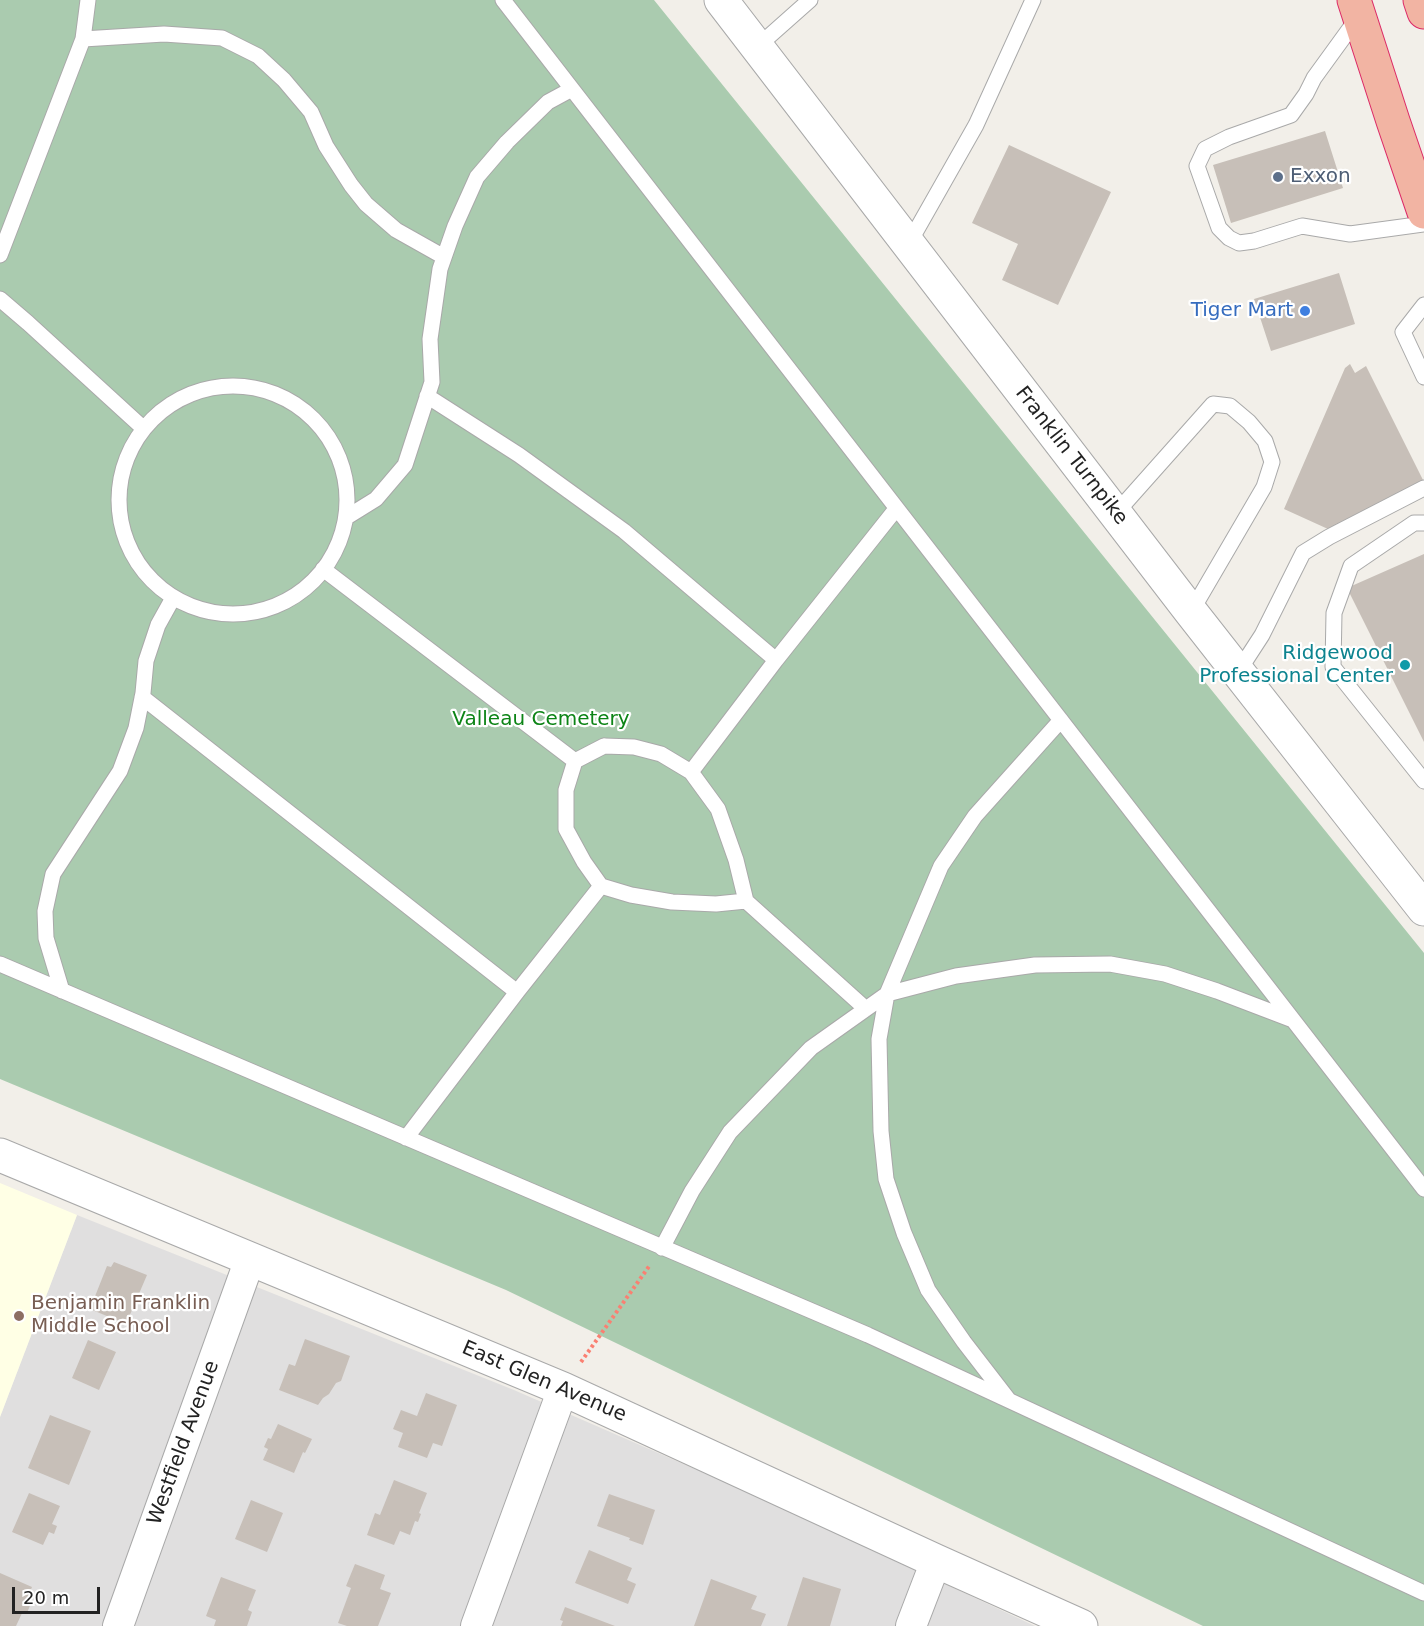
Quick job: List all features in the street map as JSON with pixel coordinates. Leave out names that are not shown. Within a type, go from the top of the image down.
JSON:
[{"type":"highway","points":[[1420,0],[1424,12]]},
{"type":"highway","points":[[1357,8],[1424,212]]},
{"type":"street","name":"Franklin Turnpike","points":[[721,0],[1191,612],[1424,909]]},
{"type":"street","name":"East Glen Avenue","points":[[0,1155],[563,1389],[1081,1626]]},
{"type":"street","name":"Westfield Avenue","points":[[118,1626],[250,1259]]},
{"type":"street","points":[[476,1626],[563,1389]]},
{"type":"street","points":[[911,1626],[936,1561]]},
{"type":"lane","points":[[0,255],[83,39],[88,0]]},
{"type":"lane","points":[[503,0],[1424,1189]]},
{"type":"lane","points":[[757,47],[810,0]]},
{"type":"lane","points":[[909,245],[976,125],[1032,0]]},
{"type":"lane","points":[[1357,8],[1291,115],[1229,137],[1205,149],[1197,166],[1219,228],[1229,238],[1239,243],[1254,241],[1302,226],[1350,234],[1424,224]]},
{"type":"lane","points":[[83,39],[164,34],[222,38],[258,56],[284,80],[311,112],[326,146],[366,204],[396,230],[444,257]]},
{"type":"lane","points":[[347,517],[376,499],[405,465],[432,382],[430,339],[440,269],[455,226],[477,177],[507,142],[548,102],[572,89]]},
{"type":"lane","points":[[0,299],[143,428]]},
{"type":"lane","points":[[1424,305],[1403,332],[1424,377]]},
{"type":"lane","points":[[227,385],[265,389],[304,409],[334,445],[348,489],[347,517],[337,549],[313,582],[291,599],[245,614],[202,610],[173,597],[148,577],[126,543],[118,492],[129,451],[143,428],[160,410],[191,393],[227,385]]},
{"type":"lane","points":[[427,396],[519,455],[624,531],[776,660]]},
{"type":"lane","points":[[1116,513],[1213,404],[1230,406],[1249,422],[1264,441],[1272,462],[1264,487],[1191,612]]},
{"type":"lane","points":[[1238,672],[1263,635],[1303,553],[1424,488]]},
{"type":"lane","points":[[692,772],[776,660],[896,509]]},
{"type":"lane","points":[[1424,523],[1414,523],[1352,566],[1334,613],[1334,668],[1424,781]]},
{"type":"lane","points":[[323,569],[575,761]]},
{"type":"lane","points":[[62,991],[46,938],[45,911],[53,874],[120,771],[136,728],[146,661],[158,625],[173,597]]},
{"type":"lane","points":[[142,697],[518,992]]},
{"type":"lane","points":[[1010,1401],[964,1342],[928,1290],[904,1233],[886,1179],[881,1131],[879,1039],[887,994],[941,866],[975,816],[1061,720]]},
{"type":"lane","points":[[746,901],[672,902],[631,895],[601,886],[584,862],[566,829],[566,790],[575,761],[604,746],[634,747],[661,754],[692,772],[718,809],[736,860],[746,901],[866,1009]]},
{"type":"lane","points":[[406,1138],[601,886]]},
{"type":"lane","points":[[0,964],[868,1335],[1424,1593]]},
{"type":"lane","points":[[662,1248],[692,1191],[730,1132],[811,1048],[887,994],[956,976],[1035,965],[1110,964],[1165,974],[1294,1020]]},
{"type":"path","points":[[563,1389],[662,1248]]},
{"type":"shaded area","name":"Benjamin Franklin Middle School","points":[[0,1183],[77,1215],[0,1417]]},
{"type":"shaded area","points":[[77,1215],[514,1390],[766,1500],[1035,1626],[0,1626],[0,1417]]},
{"type":"green space","name":"Valleau Cemetery","points":[[0,0],[654,0],[1424,953],[1424,1626],[1203,1626],[506,1290],[0,1079]]},
{"type":"building","name":"Exxon","points":[[1325,131],[1343,188],[1231,223],[1213,165]]},
{"type":"building","points":[[1009,145],[1111,192],[1058,305],[1002,280],[1018,244],[972,223]]},
{"type":"building","name":"Tiger Mart","points":[[1339,273],[1355,324],[1271,351],[1254,299]]},
{"type":"building","points":[[1350,364],[1355,373],[1366,366],[1423,480],[1328,529],[1284,509],[1345,368]]},
{"type":"building","name":"Ridgewood Professional Center","points":[[1424,554],[1424,742],[1347,588]]},
{"type":"building","points":[[114,1262],[147,1275],[126,1324],[90,1309],[107,1266],[111,1267]]},
{"type":"building","points":[[305,1339],[350,1356],[341,1381],[336,1383],[318,1405],[279,1390],[289,1364],[295,1366]]},
{"type":"building","points":[[88,1340],[116,1352],[99,1390],[72,1378]]},
{"type":"building","points":[[426,1393],[457,1405],[442,1446],[433,1443],[427,1458],[398,1447],[403,1433],[393,1429],[401,1410],[417,1416]]},
{"type":"building","points":[[50,1415],[91,1431],[69,1485],[28,1468]]},
{"type":"building","points":[[278,1424],[312,1439],[305,1453],[303,1452],[294,1473],[263,1460],[268,1449],[264,1447],[268,1438],[271,1439]]},
{"type":"building","points":[[394,1480],[427,1493],[418,1522],[415,1521],[410,1535],[400,1531],[394,1545],[367,1535],[375,1513],[380,1515]]},
{"type":"building","points":[[29,1493],[60,1506],[52,1524],[57,1526],[54,1534],[49,1532],[43,1545],[12,1532]]},
{"type":"building","points":[[609,1494],[655,1510],[643,1545],[597,1526]]},
{"type":"building","points":[[251,1500],[283,1513],[267,1552],[235,1539]]},
{"type":"building","points":[[589,1550],[632,1568],[627,1580],[636,1584],[628,1604],[575,1583]]},
{"type":"building","points":[[355,1564],[385,1575],[380,1589],[391,1593],[378,1626],[347,1626],[338,1623],[351,1588],[346,1586]]},
{"type":"building","points":[[0,1573],[32,1587],[26,1601],[31,1603],[27,1613],[23,1611],[16,1626],[0,1626]]},
{"type":"building","points":[[221,1577],[256,1590],[248,1610],[252,1612],[247,1626],[214,1626],[216,1620],[206,1616]]},
{"type":"building","points":[[803,1577],[841,1589],[830,1626],[787,1626]]},
{"type":"building","points":[[711,1579],[757,1596],[751,1609],[766,1614],[761,1626],[694,1626]]},
{"type":"building","points":[[565,1607],[615,1626],[561,1626],[563,1621],[560,1620]]},
{"type":"place","name":"Exxon","points":[[1278,177]]},
{"type":"place","name":"Tiger Mart","points":[[1305,311]]},
{"type":"place","name":"Ridgewood Professional Center","points":[[1405,665]]},
{"type":"place","name":"Benjamin Franklin Middle School","points":[[19,1316]]}]
